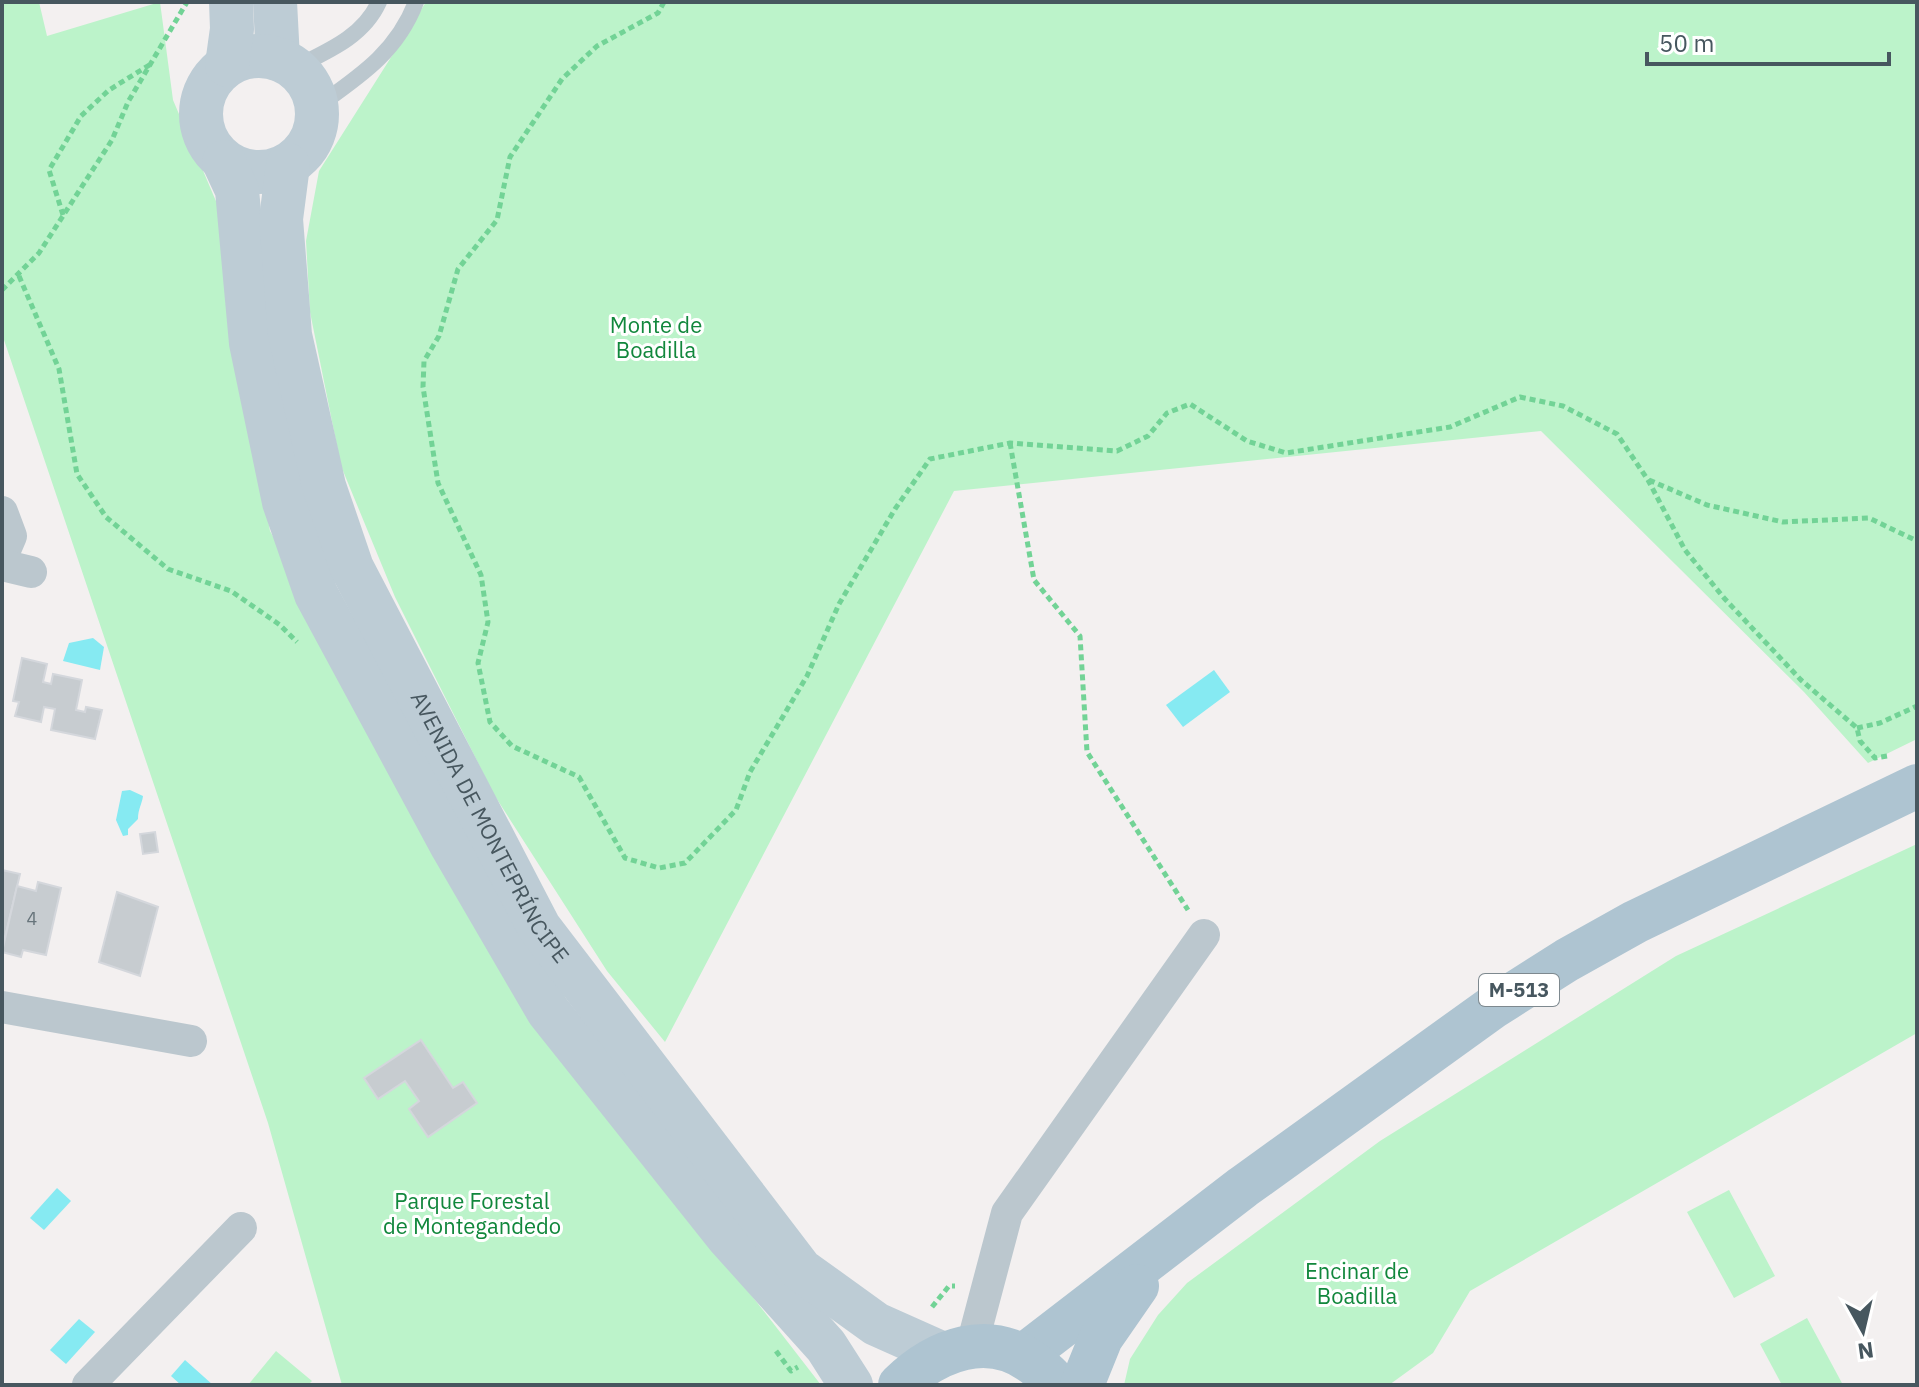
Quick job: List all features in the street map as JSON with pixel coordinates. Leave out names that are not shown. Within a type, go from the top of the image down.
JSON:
[{"type":"main road","name":"M-513","points":[[1023,1356],[1243,1187],[1493,1007],[1635,922],[1917,786]]},
{"type":"main road","name":"M-513","points":[[1082,1385],[1101,1338],[1159,1254]]},
{"type":"main road","points":[[900,1385],[956,1349],[999,1347],[1023,1356],[1056,1385]]},
{"type":"street","points":[[227,65],[231,2]]},
{"type":"street","points":[[275,2],[286,63]]},
{"type":"street","points":[[260,56],[286,63],[305,78],[318,106],[316,129],[306,150],[288,165],[256,173],[224,162],[211,148],[200,113],[208,86],[227,65],[260,56]]},
{"type":"street","name":"AVENIDA DE MONTEPRÍNCIPE","points":[[224,162],[237,190],[251,343],[284,502],[316,594],[460,859],[548,1011],[728,1237],[826,1346],[851,1385]]},
{"type":"street","name":"AVENIDA DE MONTEPRÍNCIPE","points":[[288,165],[281,219],[290,335],[329,500],[352,568],[539,927],[801,1270],[876,1324],[956,1349]]},
{"type":"street","points":[[2,512],[11,536],[2,557]]},
{"type":"street","points":[[956,1349],[1007,1213],[1204,935]]},
{"type":"street","points":[[2,1007],[191,1041]]},
{"type":"street","points":[[88,1385],[241,1228]]},
{"type":"lane","points":[[286,63],[341,45],[364,25],[379,2]]},
{"type":"lane","points":[[318,106],[373,67],[396,43],[416,2]]},
{"type":"path","points":[[2,297],[4,290],[39,253],[112,140],[128,102],[187,2]]},
{"type":"path","points":[[664,2],[658,13],[597,46],[562,79],[518,144],[510,157],[497,220],[458,269],[439,336],[424,361],[423,387],[438,483],[481,575],[488,622],[478,663],[490,722],[512,746],[579,777],[625,858],[659,868],[685,863],[736,810],[750,772],[807,676],[839,604],[895,509],[930,459],[1010,443],[1117,451],[1148,436],[1167,413],[1190,404],[1247,441],[1286,453],[1450,427],[1520,397],[1563,406],[1617,434],[1648,480],[1685,550],[1724,598],[1801,680],[1857,728],[1860,741],[1875,758]]},
{"type":"path","points":[[63,215],[49,170],[81,116],[109,90],[151,63]]},
{"type":"path","points":[[19,276],[59,369],[77,474],[106,517],[168,569],[231,591],[280,625],[303,648]]},
{"type":"path","points":[[1010,443],[1034,580],[1080,636],[1087,752],[1204,935]]},
{"type":"path","points":[[1648,480],[1707,505],[1783,522],[1869,518],[1917,541]]},
{"type":"path","points":[[1857,728],[1880,723],[1917,706]]},
{"type":"path","points":[[770,1343],[791,1371],[801,1365]]},
{"type":"green space","name":"Parque Forestal de Montegandedo","points":[[2,2],[39,2],[47,36],[160,2],[173,100],[221,213],[225,274],[270,531],[529,1008],[821,1385],[342,1385],[268,1123],[2,334]]},
{"type":"green space","name":"Monte de Boadilla","points":[[426,2],[1917,2],[1917,739],[1868,763],[1804,692],[1541,431],[954,491],[665,1042],[607,971],[493,793],[395,597],[341,466],[310,312],[306,241],[319,171]]},
{"type":"green space","name":"Encinar de Boadilla","points":[[1917,844],[1917,1033],[1470,1291],[1433,1353],[1389,1385],[1124,1385],[1130,1359],[1158,1315],[1187,1283],[1380,1141],[1676,956]]},
{"type":"green space","points":[[1729,1190],[1775,1276],[1734,1298],[1687,1212]]},
{"type":"green space","points":[[1807,1318],[1843,1385],[1782,1385],[1760,1344]]},
{"type":"green space","points":[[276,1351],[312,1381],[308,1385],[248,1385]]},
{"type":"water","points":[[93,638],[104,647],[100,670],[63,661],[69,643]]},
{"type":"water","points":[[1214,670],[1230,692],[1183,727],[1166,705]]},
{"type":"water","points":[[130,790],[143,796],[138,819],[128,829],[128,835],[123,836],[116,820],[122,791]]},
{"type":"water","points":[[57,1188],[71,1201],[44,1230],[30,1218]]},
{"type":"water","points":[[79,1319],[95,1332],[66,1364],[50,1350]]},
{"type":"water","points":[[185,1360],[213,1385],[181,1385],[171,1376]]},
{"type":"building","points":[[22,658],[47,664],[43,682],[51,684],[53,674],[82,680],[76,710],[85,712],[86,707],[102,710],[95,739],[51,730],[55,709],[44,707],[41,722],[15,716],[19,702],[13,701]]},
{"type":"building","points":[[155,832],[158,852],[143,854],[140,834]]},
{"type":"building","points":[[2,870],[20,874],[5,937],[2,936]]},
{"type":"building","points":[[38,882],[61,888],[46,955],[23,950],[21,957],[2,952],[17,886],[36,891]]},
{"type":"building","points":[[117,892],[158,907],[140,976],[99,962]]},
{"type":"building","points":[[421,1040],[453,1088],[463,1082],[477,1103],[428,1137],[409,1109],[419,1101],[405,1081],[378,1099],[364,1078]]}]
